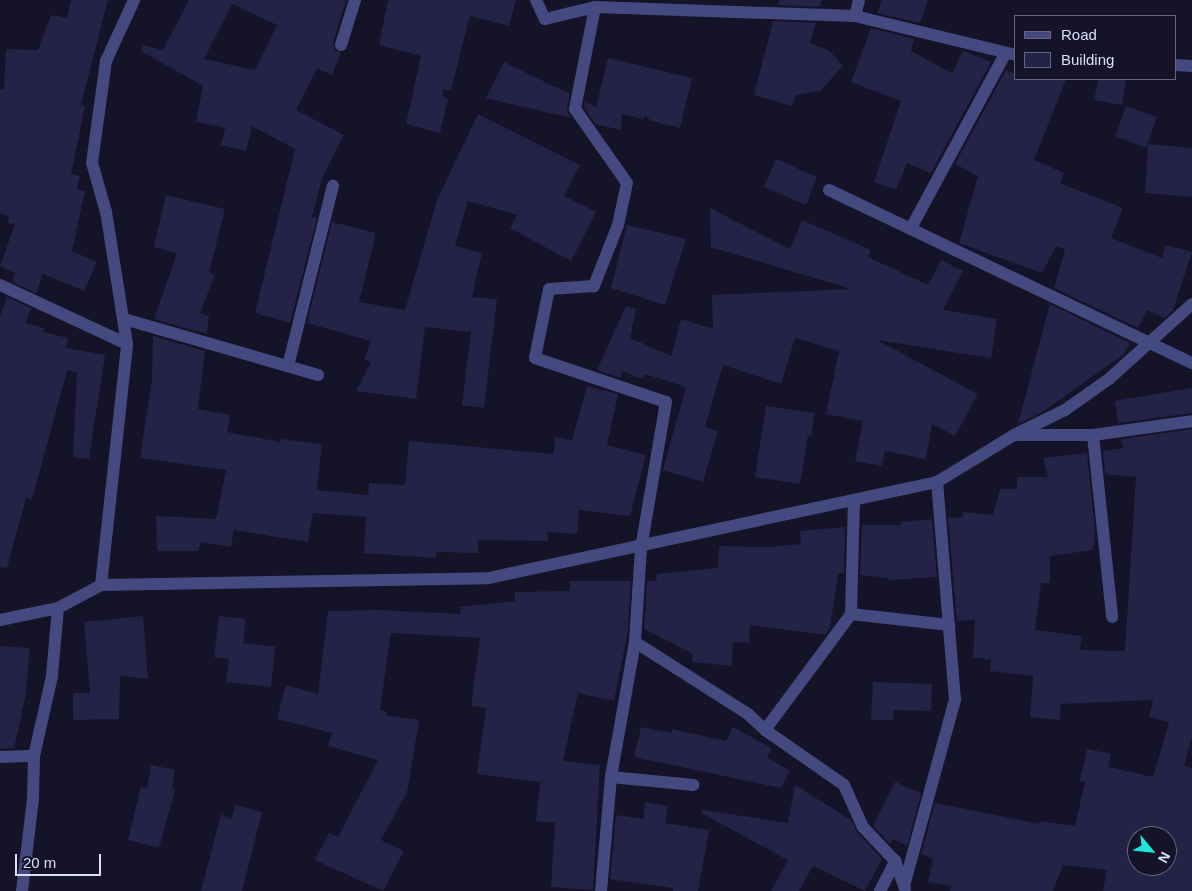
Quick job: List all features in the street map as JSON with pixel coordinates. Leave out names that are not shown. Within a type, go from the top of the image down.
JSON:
[{"type":"street","points":[[101,585],[126,344],[124,318],[106,212],[92,164],[106,61],[134,0]]},
{"type":"street","points":[[341,45],[355,0]]},
{"type":"street","points":[[536,0],[545,19],[595,7],[697,6],[855,16],[1010,54],[911,228]]},
{"type":"street","points":[[855,16],[859,0]]},
{"type":"street","points":[[595,7],[575,109],[627,183],[618,225],[594,286],[550,289],[535,358],[666,402],[641,548],[635,642],[611,776],[601,891]]},
{"type":"street","points":[[1177,65],[1192,66]]},
{"type":"street","points":[[288,366],[333,186]]},
{"type":"street","points":[[829,190],[1192,363]]},
{"type":"street","points":[[0,286],[126,344]]},
{"type":"street","points":[[0,620],[58,608],[101,585],[489,578],[641,548],[937,482],[1014,435],[1065,410],[1109,379],[1192,304]]},
{"type":"street","points":[[124,318],[318,375]]},
{"type":"street","points":[[1014,435],[1093,436],[1192,421]]},
{"type":"street","points":[[1093,436],[1112,617]]},
{"type":"street","points":[[906,889],[955,700],[937,482]]},
{"type":"street","points":[[765,730],[852,614],[854,502]]},
{"type":"street","points":[[22,891],[33,799],[34,756],[52,676],[58,608]]},
{"type":"street","points":[[852,614],[949,625]]},
{"type":"street","points":[[635,642],[748,714],[765,730],[844,785],[863,827],[895,861],[906,889]]},
{"type":"street","points":[[0,757],[34,756]]},
{"type":"street","points":[[611,776],[694,785]]},
{"type":"street","points":[[880,891],[895,861]]},
{"type":"building","points":[[71,0],[108,0],[81,105],[85,106],[71,174],[80,176],[77,189],[85,191],[72,251],[97,262],[84,291],[43,274],[36,293],[12,282],[15,273],[0,266],[15,224],[8,223],[9,216],[0,214],[0,89],[4,90],[6,49],[38,50],[51,15],[67,18]]},
{"type":"building","points":[[189,0],[346,0],[333,43],[335,50],[341,53],[332,75],[317,68],[296,110],[344,135],[322,178],[312,217],[317,218],[290,323],[255,313],[295,149],[252,126],[246,151],[221,145],[225,128],[196,122],[203,86],[141,51],[143,45],[163,50]],"holes":[[[232,4],[277,25],[255,70],[204,59]]]},
{"type":"building","points":[[388,0],[516,0],[509,26],[470,16],[451,90],[444,89],[442,96],[448,99],[440,133],[406,124],[421,56],[379,45]]},
{"type":"building","points":[[779,0],[822,0],[820,7],[778,5]]},
{"type":"building","points":[[882,0],[928,0],[920,23],[877,13]]},
{"type":"building","points":[[773,21],[816,23],[810,43],[830,51],[843,66],[820,91],[796,95],[792,106],[754,95]]},
{"type":"building","points":[[871,28],[914,39],[911,51],[952,73],[963,51],[991,62],[931,173],[907,163],[896,190],[874,182],[901,101],[851,82]]},
{"type":"building","points":[[608,58],[692,78],[680,128],[652,121],[645,116],[643,119],[622,114],[621,130],[595,124],[584,107],[585,101],[596,107]]},
{"type":"building","points":[[504,62],[570,94],[567,110],[571,118],[486,98]]},
{"type":"building","points":[[1006,70],[1014,73],[1014,80],[1066,80],[1034,160],[1064,173],[1060,183],[1123,208],[1111,238],[1162,258],[1165,245],[1192,252],[1173,310],[1165,318],[1147,310],[1138,328],[1054,288],[1065,249],[1056,246],[1042,273],[959,243],[978,176],[955,164]]},
{"type":"building","points":[[1098,80],[1126,80],[1122,105],[1094,100]]},
{"type":"building","points":[[1126,106],[1157,117],[1146,148],[1115,136]]},
{"type":"building","points":[[478,114],[580,165],[564,196],[596,212],[571,261],[510,228],[517,215],[468,201],[455,246],[482,253],[472,297],[497,299],[484,408],[462,405],[471,332],[425,327],[416,399],[356,391],[371,362],[364,360],[371,341],[307,323],[332,222],[376,233],[359,302],[405,310],[437,200]]},
{"type":"building","points":[[1148,144],[1192,148],[1192,197],[1145,193]]},
{"type":"building","points":[[776,159],[817,177],[806,205],[764,187]]},
{"type":"building","points":[[166,195],[225,209],[209,273],[215,275],[200,313],[209,316],[207,334],[154,319],[177,253],[154,247]]},
{"type":"building","points":[[710,208],[790,249],[802,220],[871,250],[868,257],[928,285],[941,260],[963,271],[943,310],[997,319],[991,358],[877,340],[978,394],[955,436],[932,424],[926,459],[885,451],[882,466],[855,461],[863,421],[826,414],[839,351],[795,338],[781,384],[723,365],[705,427],[718,431],[703,482],[663,470],[686,387],[645,374],[642,379],[623,371],[621,378],[597,370],[626,306],[636,309],[630,338],[671,356],[681,319],[713,329],[712,295],[851,289],[711,247]]},
{"type":"building","points":[[627,225],[686,239],[665,305],[611,288]]},
{"type":"building","points":[[7,297],[31,308],[26,323],[44,328],[43,332],[68,338],[66,348],[105,355],[89,459],[73,457],[77,372],[67,371],[32,500],[26,498],[7,568],[0,567],[0,316]]},
{"type":"building","points":[[1050,304],[1130,343],[1124,354],[1044,411],[1018,424]]},
{"type":"building","points":[[153,336],[205,351],[198,409],[230,415],[227,432],[280,442],[280,439],[322,444],[317,490],[368,495],[369,483],[405,485],[409,441],[553,454],[555,437],[572,440],[587,386],[618,394],[607,445],[646,455],[630,516],[579,510],[577,534],[547,532],[548,541],[478,540],[478,553],[436,552],[436,558],[364,553],[366,517],[313,513],[308,542],[234,530],[231,547],[201,542],[198,551],[157,551],[156,516],[216,519],[226,470],[140,458],[152,380]]},
{"type":"building","points":[[1192,388],[1192,413],[1118,423],[1115,401]]},
{"type":"building","points":[[766,406],[815,413],[811,436],[808,435],[800,484],[755,477]]},
{"type":"building","points":[[1192,429],[1192,737],[1184,766],[1192,768],[1192,891],[1103,891],[1107,870],[1063,865],[1053,891],[950,891],[951,886],[928,882],[933,859],[921,854],[935,803],[1039,824],[1040,821],[1075,826],[1085,782],[1080,781],[1087,749],[1111,754],[1108,767],[1153,777],[1169,722],[1149,717],[1153,700],[1061,704],[1060,720],[1030,717],[1033,676],[990,671],[991,660],[973,657],[975,620],[957,621],[948,518],[963,517],[963,512],[993,515],[1000,489],[1017,489],[1017,477],[1048,477],[1043,458],[1087,453],[1095,531],[1093,550],[1050,556],[1050,583],[1041,583],[1035,630],[1082,636],[1080,650],[1125,651],[1136,477],[1105,474],[1103,451],[1123,448],[1121,439]]},
{"type":"building","points":[[932,519],[937,577],[888,580],[888,578],[860,575],[862,525],[901,525],[901,522]]},
{"type":"building","points":[[845,527],[844,573],[838,573],[830,628],[825,635],[750,625],[749,643],[733,642],[732,666],[692,662],[693,654],[644,629],[647,581],[656,581],[657,574],[718,568],[719,546],[770,547],[801,544],[800,531]]},
{"type":"building","points":[[570,581],[631,581],[628,631],[614,701],[578,693],[563,761],[600,765],[593,890],[551,887],[555,823],[536,821],[540,782],[477,774],[486,708],[471,706],[480,638],[391,633],[380,710],[387,712],[386,715],[419,720],[407,792],[381,840],[404,851],[383,891],[315,860],[329,833],[338,837],[378,760],[328,746],[332,733],[277,719],[286,685],[318,694],[328,611],[377,610],[461,614],[460,607],[515,601],[515,592],[570,591]]},
{"type":"building","points":[[143,616],[148,679],[120,676],[119,719],[73,720],[73,693],[90,693],[84,622]]},
{"type":"building","points":[[219,616],[246,619],[243,643],[275,647],[271,687],[226,682],[229,659],[214,657]]},
{"type":"building","points":[[0,646],[30,648],[25,699],[14,748],[0,749]]},
{"type":"building","points":[[873,682],[932,684],[931,711],[894,710],[893,720],[871,720]]},
{"type":"building","points":[[641,727],[672,733],[672,729],[726,741],[733,727],[772,748],[767,758],[790,770],[781,788],[634,757]]},
{"type":"building","points":[[151,765],[175,770],[172,788],[175,790],[159,848],[128,840],[141,787],[147,788]]},
{"type":"building","points":[[895,782],[921,793],[907,846],[893,839],[890,844],[873,826]]},
{"type":"building","points":[[795,785],[851,820],[857,832],[882,859],[865,891],[813,866],[799,891],[771,891],[788,860],[701,813],[702,810],[788,823]]},
{"type":"building","points":[[645,802],[668,806],[665,823],[709,830],[698,891],[673,891],[673,888],[610,879],[616,815],[643,819]]},
{"type":"building","points":[[235,805],[262,812],[242,891],[201,891],[221,814],[231,820]]}]
